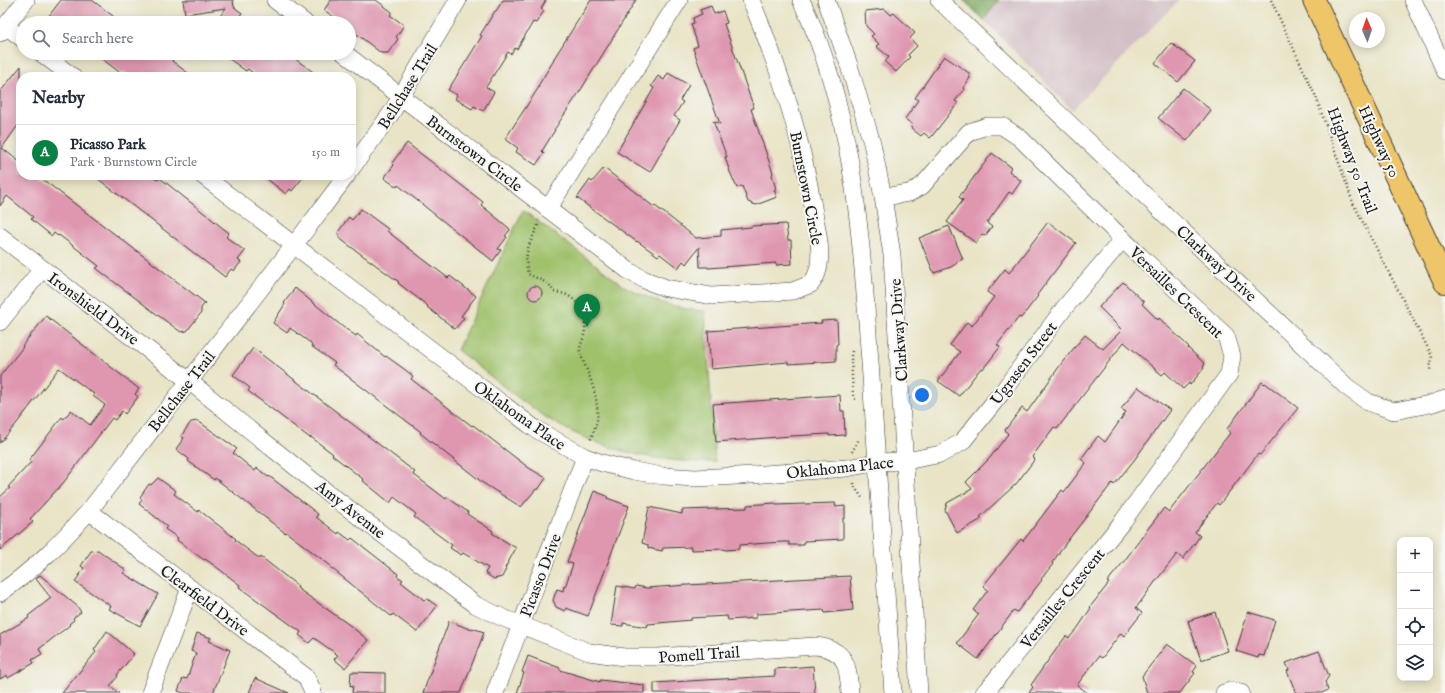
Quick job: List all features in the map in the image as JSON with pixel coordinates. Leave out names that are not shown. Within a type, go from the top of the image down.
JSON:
[{"type":"main road","name":"Highway 50","points":[[1314,0],[1445,282]]},
{"type":"street","points":[[16,36],[3,30],[26,0]]},
{"type":"street","points":[[275,0],[296,16]]},
{"type":"street","name":"Bellchase Trail","points":[[356,162],[388,118],[458,0]]},
{"type":"street","points":[[548,208],[679,0]]},
{"type":"street","name":"Burnstown Circle","points":[[353,60],[629,270],[645,280],[666,288],[712,296],[793,291],[811,284],[817,273],[820,253],[808,180],[795,124],[781,77],[751,0]]},
{"type":"street","name":"Clarkway Drive","points":[[801,0],[808,15],[831,80],[848,143],[858,208],[878,462],[893,693]]},
{"type":"street","name":"Clarkway Drive","points":[[826,0],[848,62],[870,136],[883,197],[892,255],[920,693]]},
{"type":"street","name":"Clarkway Drive","points":[[939,0],[1347,387],[1368,402],[1394,410],[1430,404],[1445,399]]},
{"type":"street","points":[[1413,0],[1445,70]]},
{"type":"street","points":[[50,60],[66,72]]},
{"type":"street","name":"Versailles Crescent","points":[[883,197],[909,193],[922,186],[969,132],[988,126],[1002,126],[1020,138],[1123,239],[1226,336],[1232,356],[1228,374],[1124,521],[984,693]]},
{"type":"street","name":"Oklahoma Place","points":[[209,180],[529,425],[560,444],[587,450],[602,463],[663,476],[695,478],[847,468],[878,462],[906,461]]},
{"type":"street","name":"Bellchase Trail","points":[[0,593],[21,579],[52,551],[89,511],[343,180]]},
{"type":"street","name":"Ironshield Drive","points":[[0,236],[189,381]]},
{"type":"street","name":"Ugrasen Street","points":[[906,461],[941,454],[962,442],[1003,391],[1065,307],[1123,239]]},
{"type":"street","points":[[0,322],[42,269]]},
{"type":"street","name":"Amy Avenue","points":[[189,381],[328,492],[457,591],[476,605],[520,626]]},
{"type":"street","name":"Picasso Drive","points":[[495,693],[587,450]]},
{"type":"street","name":"Clearfield Drive","points":[[89,511],[306,677],[313,693]]},
{"type":"street","points":[[150,693],[190,588]]},
{"type":"street","name":"Pomell Trail","points":[[520,626],[590,652],[624,657],[658,657],[815,646],[827,647],[844,659],[848,669],[850,693]]},
{"type":"street","points":[[1224,693],[1232,691],[1241,693]]},
{"type":"path","name":"Highway 50 Trail","points":[[1271,0],[1316,97],[1353,202],[1432,356],[1430,370]]},
{"type":"path","points":[[538,224],[526,256],[525,262],[528,274],[549,284],[554,292],[566,295],[574,300],[579,307],[585,324],[580,353],[594,392],[597,414],[587,450]]},
{"type":"path","points":[[853,350],[851,356],[853,395],[859,406]]},
{"type":"path","points":[[852,451],[856,446],[860,434]]},
{"type":"shaded area","points":[[999,0],[1179,0],[1072,110],[984,20]]},
{"type":"green space","points":[[963,0],[999,0],[984,20]]},
{"type":"green space","points":[[523,210],[624,286],[663,303],[705,311],[715,462],[669,460],[624,452],[581,436],[530,407],[457,350]]},
{"type":"building","points":[[61,0],[92,0],[113,16],[49,16]]},
{"type":"building","points":[[183,0],[233,0],[234,7],[242,13],[240,16],[220,16],[226,8],[185,14]]},
{"type":"building","points":[[331,0],[376,0],[392,12],[390,15],[404,25],[396,37],[398,39],[388,53],[381,53],[356,33],[356,16],[332,16],[324,10]]},
{"type":"building","points":[[503,0],[546,0],[541,9],[544,11],[536,23],[533,22],[517,49],[515,48],[511,54],[508,52],[486,87],[494,92],[483,111],[474,106],[472,109],[455,99],[457,95],[448,90],[482,36],[480,35]]},
{"type":"building","points":[[591,0],[636,0],[582,88],[554,130],[542,151],[544,153],[536,165],[516,152],[518,148],[505,139],[539,87],[538,86],[553,60]]},
{"type":"building","points":[[711,6],[714,14],[723,11],[727,23],[724,24],[754,108],[751,109],[773,173],[772,175],[776,189],[774,190],[777,197],[756,205],[748,202],[742,186],[737,188],[730,172],[725,157],[727,157],[713,121],[720,124],[693,48],[698,46],[691,24],[694,23],[693,18],[702,14],[700,10]]},
{"type":"building","points":[[885,9],[891,15],[894,13],[915,33],[910,38],[917,46],[908,55],[910,57],[896,72],[885,62],[889,57],[876,46],[879,44],[871,36],[874,34],[866,26],[865,11]]},
{"type":"building","points":[[1171,43],[1195,61],[1178,82],[1155,63]]},
{"type":"building","points":[[944,56],[969,73],[970,78],[963,88],[965,89],[955,101],[958,103],[932,136],[930,138],[924,133],[921,136],[911,128],[912,124],[905,119],[918,100],[915,98]]},
{"type":"building","points":[[103,60],[172,60],[186,72],[124,71],[119,72]]},
{"type":"building","points":[[231,60],[297,60],[313,72],[252,72],[248,69],[246,71]]},
{"type":"building","points":[[21,66],[21,72],[16,72]]},
{"type":"building","points":[[16,72],[16,128],[2,148],[16,159],[16,180],[44,180],[205,303],[201,308],[201,313],[187,331],[181,332],[163,319],[96,268],[99,266],[59,235],[58,236],[54,233],[52,236],[31,219],[33,217],[7,196],[0,206],[0,92]]},
{"type":"building","points":[[668,73],[689,85],[680,100],[683,102],[674,116],[680,120],[650,172],[617,152],[654,88],[651,86],[658,76],[664,80]]},
{"type":"building","points":[[1183,88],[1211,110],[1187,141],[1158,118]]},
{"type":"building","points":[[407,143],[483,202],[481,205],[509,228],[510,230],[505,236],[507,237],[498,249],[501,250],[493,261],[398,185],[397,187],[384,178],[394,165],[392,163]]},
{"type":"building","points":[[992,153],[1011,167],[1009,171],[1021,181],[1012,194],[1009,192],[987,223],[992,227],[985,236],[982,234],[976,243],[947,222],[963,200],[959,197]]},
{"type":"building","points":[[604,168],[696,238],[721,236],[721,230],[751,226],[786,224],[788,240],[791,240],[792,264],[776,265],[776,263],[708,268],[700,267],[699,247],[686,264],[683,261],[678,268],[660,254],[658,256],[637,242],[577,198],[590,180],[592,182]]},
{"type":"building","points":[[99,180],[163,180],[229,233],[226,237],[245,251],[238,260],[241,262],[234,271],[231,269],[225,277]]},
{"type":"building","points":[[268,180],[301,180],[292,191],[290,189],[286,194]]},
{"type":"building","points":[[361,209],[448,278],[450,276],[476,296],[461,316],[464,318],[455,329],[398,283],[399,282],[339,238],[338,232],[349,217],[352,220]]},
{"type":"building","points":[[1048,222],[1076,243],[1021,318],[1019,317],[997,345],[1000,347],[959,396],[938,381],[960,352],[950,345],[967,322],[972,326],[994,297],[987,292],[1005,269],[1009,273]]},
{"type":"building","points":[[949,226],[963,259],[956,262],[957,263],[951,267],[934,273],[919,238]]},
{"type":"building","points":[[1123,282],[1144,302],[1142,304],[1158,320],[1159,318],[1189,347],[1188,348],[1205,364],[1203,367],[1204,368],[1190,385],[1189,383],[1183,389],[1165,372],[1162,375],[1124,342],[1057,429],[1054,427],[1032,457],[1035,459],[1016,484],[980,517],[982,519],[957,533],[945,510],[947,503],[972,489],[966,482],[989,459],[1008,434],[1005,430],[1022,408],[1027,412],[1064,360],[1085,335],[1103,349],[1122,330],[1099,307]]},
{"type":"building","points":[[532,286],[538,286],[542,290],[542,296],[538,300],[532,300],[528,296],[528,290]]},
{"type":"building","points":[[295,288],[343,327],[356,336],[357,334],[385,357],[386,356],[413,376],[411,379],[472,426],[473,425],[529,468],[546,478],[538,490],[536,489],[521,507],[483,483],[420,433],[421,432],[333,365],[335,363],[311,346],[312,344],[290,328],[287,333],[273,323],[285,304],[284,303]]},
{"type":"building","points":[[46,316],[139,389],[135,394],[138,397],[125,414],[122,411],[115,420],[112,418],[64,482],[30,519],[33,522],[0,550],[0,497],[10,488],[8,487],[32,461],[29,460],[62,417],[64,419],[71,410],[90,425],[105,405],[93,396],[94,394],[59,368],[0,443],[0,376]]},
{"type":"building","points":[[837,320],[838,344],[836,345],[836,361],[788,364],[788,362],[711,369],[708,331],[822,323],[821,321]]},
{"type":"building","points":[[253,348],[415,472],[413,474],[446,499],[447,497],[468,512],[467,514],[493,531],[492,533],[516,548],[505,568],[506,569],[502,577],[494,579],[485,573],[488,568],[463,553],[461,555],[450,548],[452,545],[414,517],[416,514],[394,497],[390,503],[362,480],[363,479],[332,455],[333,454],[248,391],[250,388],[233,375]]},
{"type":"building","points":[[1262,382],[1298,408],[1260,455],[1258,454],[1219,505],[1217,503],[1195,532],[1200,536],[1183,559],[1177,554],[1155,582],[1136,608],[1142,613],[1124,636],[1121,633],[1102,658],[1099,656],[1077,685],[1088,693],[1029,693],[1033,687],[1031,685],[1066,636],[1069,638],[1077,629],[1091,608],[1090,607],[1109,583],[1107,582],[1164,508],[1169,512],[1230,433],[1227,429]]},
{"type":"building","points":[[1138,387],[1170,410],[1135,459],[1114,485],[1112,483],[1059,552],[1052,563],[1053,564],[1041,579],[1042,580],[1017,612],[1014,610],[978,659],[957,643],[979,614],[973,610],[988,590],[983,586],[1021,539],[1023,541],[1062,490],[1064,492],[1086,463],[1081,459],[1098,436],[1105,442],[1126,412],[1121,409]]},
{"type":"building","points":[[840,395],[841,411],[844,411],[845,435],[829,436],[829,434],[791,436],[716,442],[713,404]]},
{"type":"building","points":[[198,421],[237,449],[233,453],[255,471],[257,468],[268,477],[269,476],[318,514],[316,517],[338,534],[339,532],[350,540],[352,538],[398,574],[397,576],[403,580],[401,582],[424,600],[426,598],[437,606],[417,632],[393,614],[391,616],[330,567],[331,566],[286,532],[285,533],[215,478],[214,480],[188,461],[189,459],[176,449],[184,438],[181,436],[191,422]]},
{"type":"building","points":[[158,478],[176,491],[174,494],[198,512],[199,510],[236,539],[235,540],[260,559],[261,557],[298,586],[297,588],[368,640],[345,668],[334,659],[338,655],[314,638],[309,643],[299,635],[301,632],[239,587],[240,585],[215,566],[205,559],[204,560],[177,540],[178,538],[165,529],[167,526],[139,504],[142,500],[140,497],[149,484],[151,485]]},
{"type":"building","points":[[594,491],[607,496],[607,498],[629,506],[588,616],[566,608],[565,611],[556,607],[553,600],[557,589],[563,591],[564,586],[565,587],[573,564],[567,562]]},
{"type":"building","points":[[775,503],[776,505],[835,503],[836,507],[845,506],[845,518],[843,518],[843,539],[804,541],[804,545],[789,545],[789,542],[782,542],[739,545],[739,549],[725,550],[691,550],[691,547],[663,548],[662,551],[648,548],[648,545],[642,543],[649,507],[682,514],[682,510],[747,508],[747,505]]},
{"type":"building","points":[[98,550],[126,570],[123,573],[158,594],[140,626],[109,609],[111,606],[75,582],[84,568],[81,566],[91,551]]},
{"type":"building","points":[[40,575],[77,606],[81,612],[73,618],[74,620],[69,624],[70,625],[39,649],[42,654],[32,660],[34,663],[8,678],[7,675],[0,679],[0,635],[29,618],[28,616],[51,598],[36,579]]},
{"type":"building","points":[[850,576],[853,610],[825,613],[824,610],[756,614],[756,618],[728,620],[727,616],[691,618],[691,620],[648,624],[647,627],[623,623],[623,626],[611,625],[617,586],[635,589],[636,586],[647,588]]},
{"type":"building","points":[[1215,612],[1228,651],[1201,660],[1188,621]]},
{"type":"building","points":[[1248,612],[1275,620],[1264,656],[1259,655],[1258,658],[1236,651]]},
{"type":"building","points":[[449,621],[472,630],[472,628],[484,632],[482,638],[461,693],[423,693]]},
{"type":"building","points":[[107,631],[134,654],[110,686],[119,693],[62,693],[96,652],[94,650]]},
{"type":"building","points":[[197,633],[211,638],[209,641],[230,650],[213,693],[184,693],[178,691],[183,678],[187,679],[196,653],[191,651]]},
{"type":"building","points":[[1167,644],[1197,666],[1193,672],[1195,673],[1180,693],[1147,693],[1142,676]]},
{"type":"building","points":[[1319,651],[1329,676],[1325,682],[1328,690],[1322,693],[1296,693],[1287,671],[1289,670],[1286,663]]},
{"type":"building","points":[[528,656],[560,668],[560,670],[600,682],[600,680],[644,685],[644,693],[517,693]]},
{"type":"building","points":[[813,666],[815,693],[654,693],[654,683],[775,676],[775,669]]},
{"type":"building","points":[[351,672],[385,673],[385,693],[352,693],[353,685],[350,686]]},
{"type":"building","points":[[255,678],[289,693],[249,693]]},
{"type":"place","name":"Picasso Park","points":[[587,327]]}]
